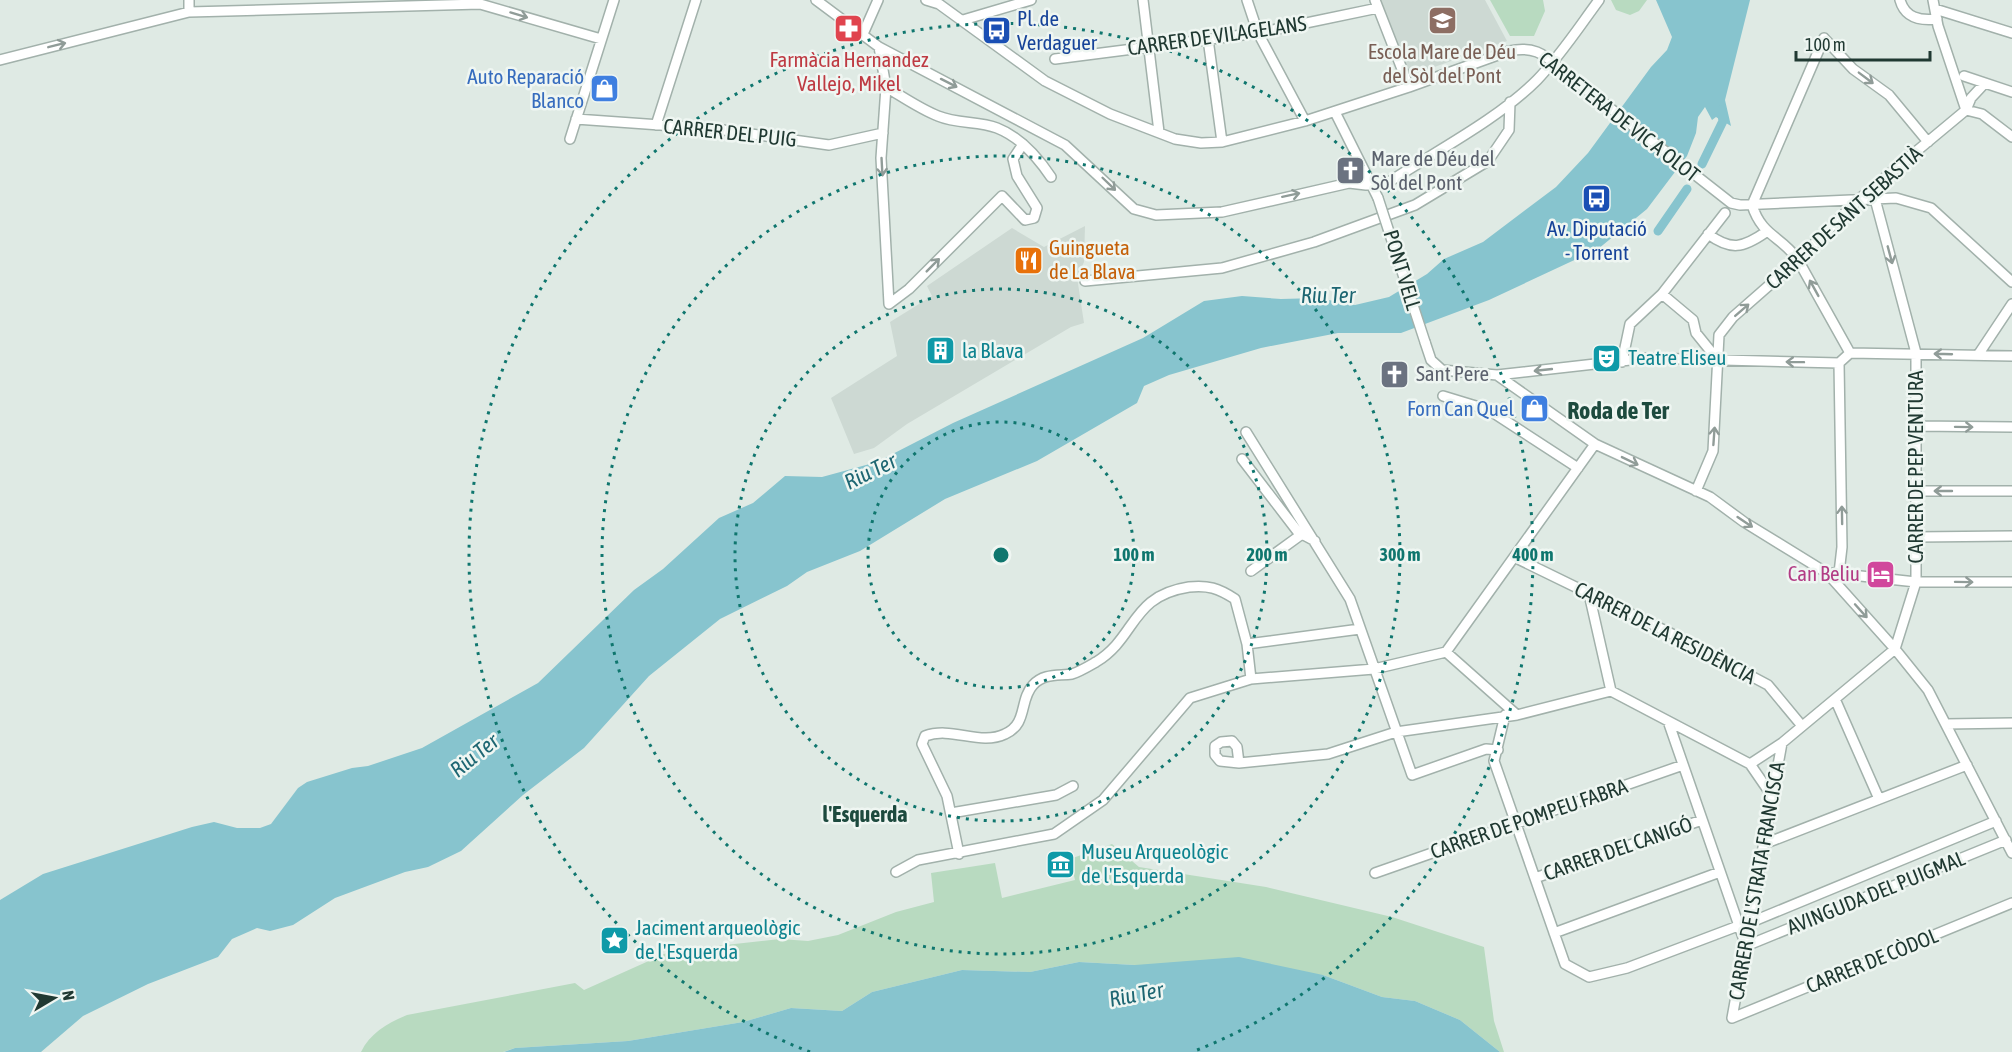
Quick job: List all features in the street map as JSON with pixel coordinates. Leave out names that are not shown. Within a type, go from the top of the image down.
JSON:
[{"type":"street","points":[[189,0],[189,12]]},
{"type":"street","points":[[570,139],[614,0]]},
{"type":"street","points":[[656,125],[696,0]]},
{"type":"street","points":[[816,0],[879,47],[1065,145],[1134,209],[1156,215],[1222,212],[1349,183],[1389,182],[1510,102],[1536,81],[1577,33],[1599,0]]},
{"type":"street","points":[[863,34],[878,0]]},
{"type":"street","points":[[926,0],[939,3],[1045,81],[1110,114],[1175,139],[1201,143],[1222,142],[1305,121],[1409,87],[1377,4]]},
{"type":"street","points":[[963,20],[1031,0]]},
{"type":"street","points":[[1143,0],[1159,132]]},
{"type":"street","points":[[1247,0],[1258,33],[1305,121]]},
{"type":"street","points":[[1900,0],[1902,8],[1909,15],[1922,21],[1936,19]]},
{"type":"street","points":[[0,60],[189,12],[480,4],[601,39]]},
{"type":"street","name":"CARRER DE VILAGELANS","points":[[1055,58],[1258,33],[1377,4]]},
{"type":"street","points":[[2012,33],[1934,4],[1936,19],[1966,110],[1982,114],[2012,137]]},
{"type":"street","points":[[1850,353],[1798,260],[1792,251],[1766,232],[1755,217],[1752,205],[1824,38],[1853,69],[1889,95],[1928,142]]},
{"type":"street","points":[[1208,39],[1222,142]]},
{"type":"street","points":[[879,47],[886,87],[881,158],[889,304],[909,289],[1002,196],[1025,220],[1034,218],[1037,208],[1017,176],[1013,159],[1023,144]]},
{"type":"street","name":"CARRETERA DE VIC A OLOT","points":[[1409,87],[1509,51],[1521,48],[1542,52],[1559,68],[1725,199],[1740,205],[1752,205]]},
{"type":"street","points":[[1964,76],[2012,92]]},
{"type":"street","name":"CARRER DE SANT SEBASTIÀ","points":[[1696,491],[1713,451],[1719,335],[1733,317],[1798,260],[1859,199],[1966,110],[1971,98],[1985,83]]},
{"type":"street","points":[[886,87],[939,116],[961,123],[996,127],[1023,144],[1039,160],[1050,177]]},
{"type":"street","points":[[1085,281],[1222,268],[1314,242],[1415,205],[1488,161],[1509,130],[1510,102]]},
{"type":"street","name":"PONT VELL","points":[[1335,112],[1373,184],[1431,360],[1442,370],[1497,375]]},
{"type":"street","name":"CARRER DEL PUIG","points":[[576,119],[716,129],[829,145],[883,133]]},
{"type":"street","points":[[1752,205],[1896,198],[1931,208],[2012,282]]},
{"type":"street","name":"CARRER DE PEP VENTURA","points":[[1875,199],[1916,353],[1916,582],[1895,649]]},
{"type":"street","points":[[1622,362],[1630,324],[1662,294],[1725,213]]},
{"type":"street","points":[[1708,234],[1724,246],[1736,246],[1748,243],[1766,232]]},
{"type":"street","points":[[1662,294],[1693,320],[1696,333],[1717,359]]},
{"type":"street","points":[[1978,355],[2012,304]]},
{"type":"street","points":[[1497,375],[1668,358],[1839,363],[1850,353],[2012,356]]},
{"type":"street","points":[[1839,363],[1842,547],[1839,573]]},
{"type":"street","points":[[1497,375],[1595,444],[1710,497],[1744,522],[1827,573],[1895,649],[1928,690],[2012,853]]},
{"type":"street","points":[[1443,396],[1489,410],[1578,468]]},
{"type":"street","points":[[1915,426],[2012,427]]},
{"type":"street","points":[[1246,432],[1350,599],[1412,775],[1486,750],[1498,750]]},
{"type":"street","points":[[896,873],[918,860],[959,854],[1054,834],[1102,800],[1190,698],[1251,679],[1374,669],[1446,652],[1595,444]]},
{"type":"street","points":[[1242,459],[1302,534],[1315,541]]},
{"type":"street","points":[[1915,491],[2012,491]]},
{"type":"street","points":[[1251,571],[1302,534]]},
{"type":"street","points":[[1916,537],[2012,536]]},
{"type":"street","name":"CARRER DE LA RESIDÈNCIA","points":[[1514,557],[1768,685],[1802,726]]},
{"type":"street","points":[[1827,573],[1916,582],[2012,582]]},
{"type":"street","points":[[959,854],[947,796],[922,744],[925,736],[944,731],[991,738],[1004,735],[1021,720],[1028,692],[1035,683],[1054,674],[1072,674],[1103,657],[1110,652],[1139,612],[1155,598],[1168,591],[1207,585],[1222,590],[1235,599],[1247,644],[1251,679]]},
{"type":"street","points":[[1589,594],[1611,691]]},
{"type":"street","points":[[1247,644],[1360,629]]},
{"type":"street","points":[[1750,764],[1782,743],[1895,649]]},
{"type":"street","points":[[1446,652],[1517,715]]},
{"type":"street","points":[[1239,763],[1328,754],[1396,732],[1517,715],[1611,691],[1750,764],[1772,795]]},
{"type":"street","points":[[1834,699],[1879,799]]},
{"type":"street","points":[[1505,716],[1494,760],[1565,964],[1589,977],[1627,968],[1738,926]]},
{"type":"street","points":[[1668,721],[1746,946]]},
{"type":"street","points":[[1946,724],[2012,723]]},
{"type":"street","name":"CARRER DE L'STRATA FRANCISCA","points":[[1732,1018],[1782,743]]},
{"type":"street","name":"CARRER DE POMPEU FABRA","points":[[1375,873],[1683,765]]},
{"type":"street","points":[[1764,844],[1967,765]]},
{"type":"street","points":[[951,813],[1056,795],[1073,786]]},
{"type":"street","name":"CARRER DEL CANIGÓ","points":[[1535,878],[1702,820]]},
{"type":"street","name":"AVINGUDA DEL PUIGMAL","points":[[1749,923],[1996,821]]},
{"type":"street","name":"AVINGUDA DEL PUIGMAL","points":[[1746,946],[2006,840]]},
{"type":"street","points":[[1554,933],[1720,872]]},
{"type":"street","name":"CARRER DE CÒDOL","points":[[1732,1018],[2012,903]]},
{"type":"shaded area","name":"Escola Mare de Déu del Sòl del Pont","points":[[1381,0],[1485,0],[1507,41],[1412,75],[1407,72]]},
{"type":"shaded area","points":[[1085,226],[1084,262],[1077,277],[1084,323],[1071,327],[907,424],[874,448],[854,454],[831,398],[897,356],[890,322],[932,296],[927,286],[1012,228],[1044,247]]},
{"type":"green space","points":[[1490,0],[1543,0],[1545,11],[1534,36],[1510,36]]},
{"type":"green space","points":[[1611,0],[1647,0],[1639,11],[1630,15],[1616,10]]},
{"type":"green space","points":[[1112,844],[1139,867],[1266,887],[1392,917],[1484,947],[1494,1021],[1504,1052],[1500,1052],[1460,1020],[1415,1001],[1382,997],[1323,975],[1079,962],[1030,972],[962,970],[872,992],[842,1011],[791,1008],[743,1022],[628,1041],[515,1048],[503,1052],[361,1052],[369,1039],[380,1029],[407,1015],[575,983],[584,990],[671,951],[780,939],[808,941],[838,935],[896,912],[934,902],[931,873],[995,863],[1002,898],[1075,880],[1070,859]]},
{"type":"water","name":"Riu Ter","points":[[1656,0],[1750,0],[1725,100],[1731,126],[1716,117],[1712,120],[1705,107],[1698,117],[1696,133],[1687,156],[1647,209],[1598,249],[1489,300],[1401,333],[1338,333],[1261,348],[1169,375],[1144,386],[1137,403],[1037,461],[945,499],[860,551],[807,572],[787,586],[720,619],[649,676],[584,748],[523,795],[461,851],[428,867],[405,872],[335,898],[293,925],[270,931],[257,928],[232,939],[218,957],[148,984],[83,1016],[41,1052],[0,1052],[0,900],[43,874],[192,827],[214,822],[237,828],[260,828],[271,824],[298,788],[307,782],[352,768],[368,766],[422,748],[538,683],[634,590],[663,569],[719,518],[753,503],[785,476],[822,477],[877,462],[953,423],[1143,338],[1204,301],[1242,296],[1281,299],[1318,298],[1355,305],[1389,297],[1427,274],[1444,259],[1483,242],[1556,187],[1588,153],[1651,67],[1667,50],[1672,37]]},
{"type":"water","name":"Riu Ter","points":[[1239,957],[1323,975],[1382,997],[1415,1001],[1460,1020],[1500,1052],[504,1052],[515,1048],[628,1041],[743,1022],[791,1008],[842,1011],[872,992],[962,970],[1030,972],[1079,962],[1135,965]]},
{"type":"waterway","points":[[1702,164],[1723,121],[1721,110]]},
{"type":"waterway","points":[[1658,231],[1687,189]]},
{"type":"place","name":"Escola Mare de Déu del Sòl del Pont","points":[[1442,21]]},
{"type":"place","name":"Farmàcia Hernandez Vallejo, Mikel","points":[[849,29]]},
{"type":"place","name":"Pl. de Verdaguer","points":[[996,31]]},
{"type":"place","name":"Auto Reparació Blanco","points":[[605,89]]},
{"type":"place","name":"Mare de Déu del Sòl del Pont","points":[[1350,171]]},
{"type":"place","name":"Av. Diputació - Torrent","points":[[1597,198]]},
{"type":"place","name":"Guingueta de La Blava","points":[[1028,260]]},
{"type":"place","name":"la Blava","points":[[941,351]]},
{"type":"place","name":"Teatre Eliseu","points":[[1607,358]]},
{"type":"place","name":"Sant Pere","points":[[1395,374]]},
{"type":"place","name":"Forn Can Quel","points":[[1535,409]]},
{"type":"place","name":"Can Beliu","points":[[1881,574]]},
{"type":"place","name":"Museu Arqueològic de l'Esquerda","points":[[1060,864]]},
{"type":"place","name":"Jaciment arqueològic de l'Esquerda","points":[[614,940]]},
{"type":"district","name":"Roda de Ter","points":[[1618,411]]},
{"type":"district","name":"l'Esquerda","points":[[865,814]]}]
